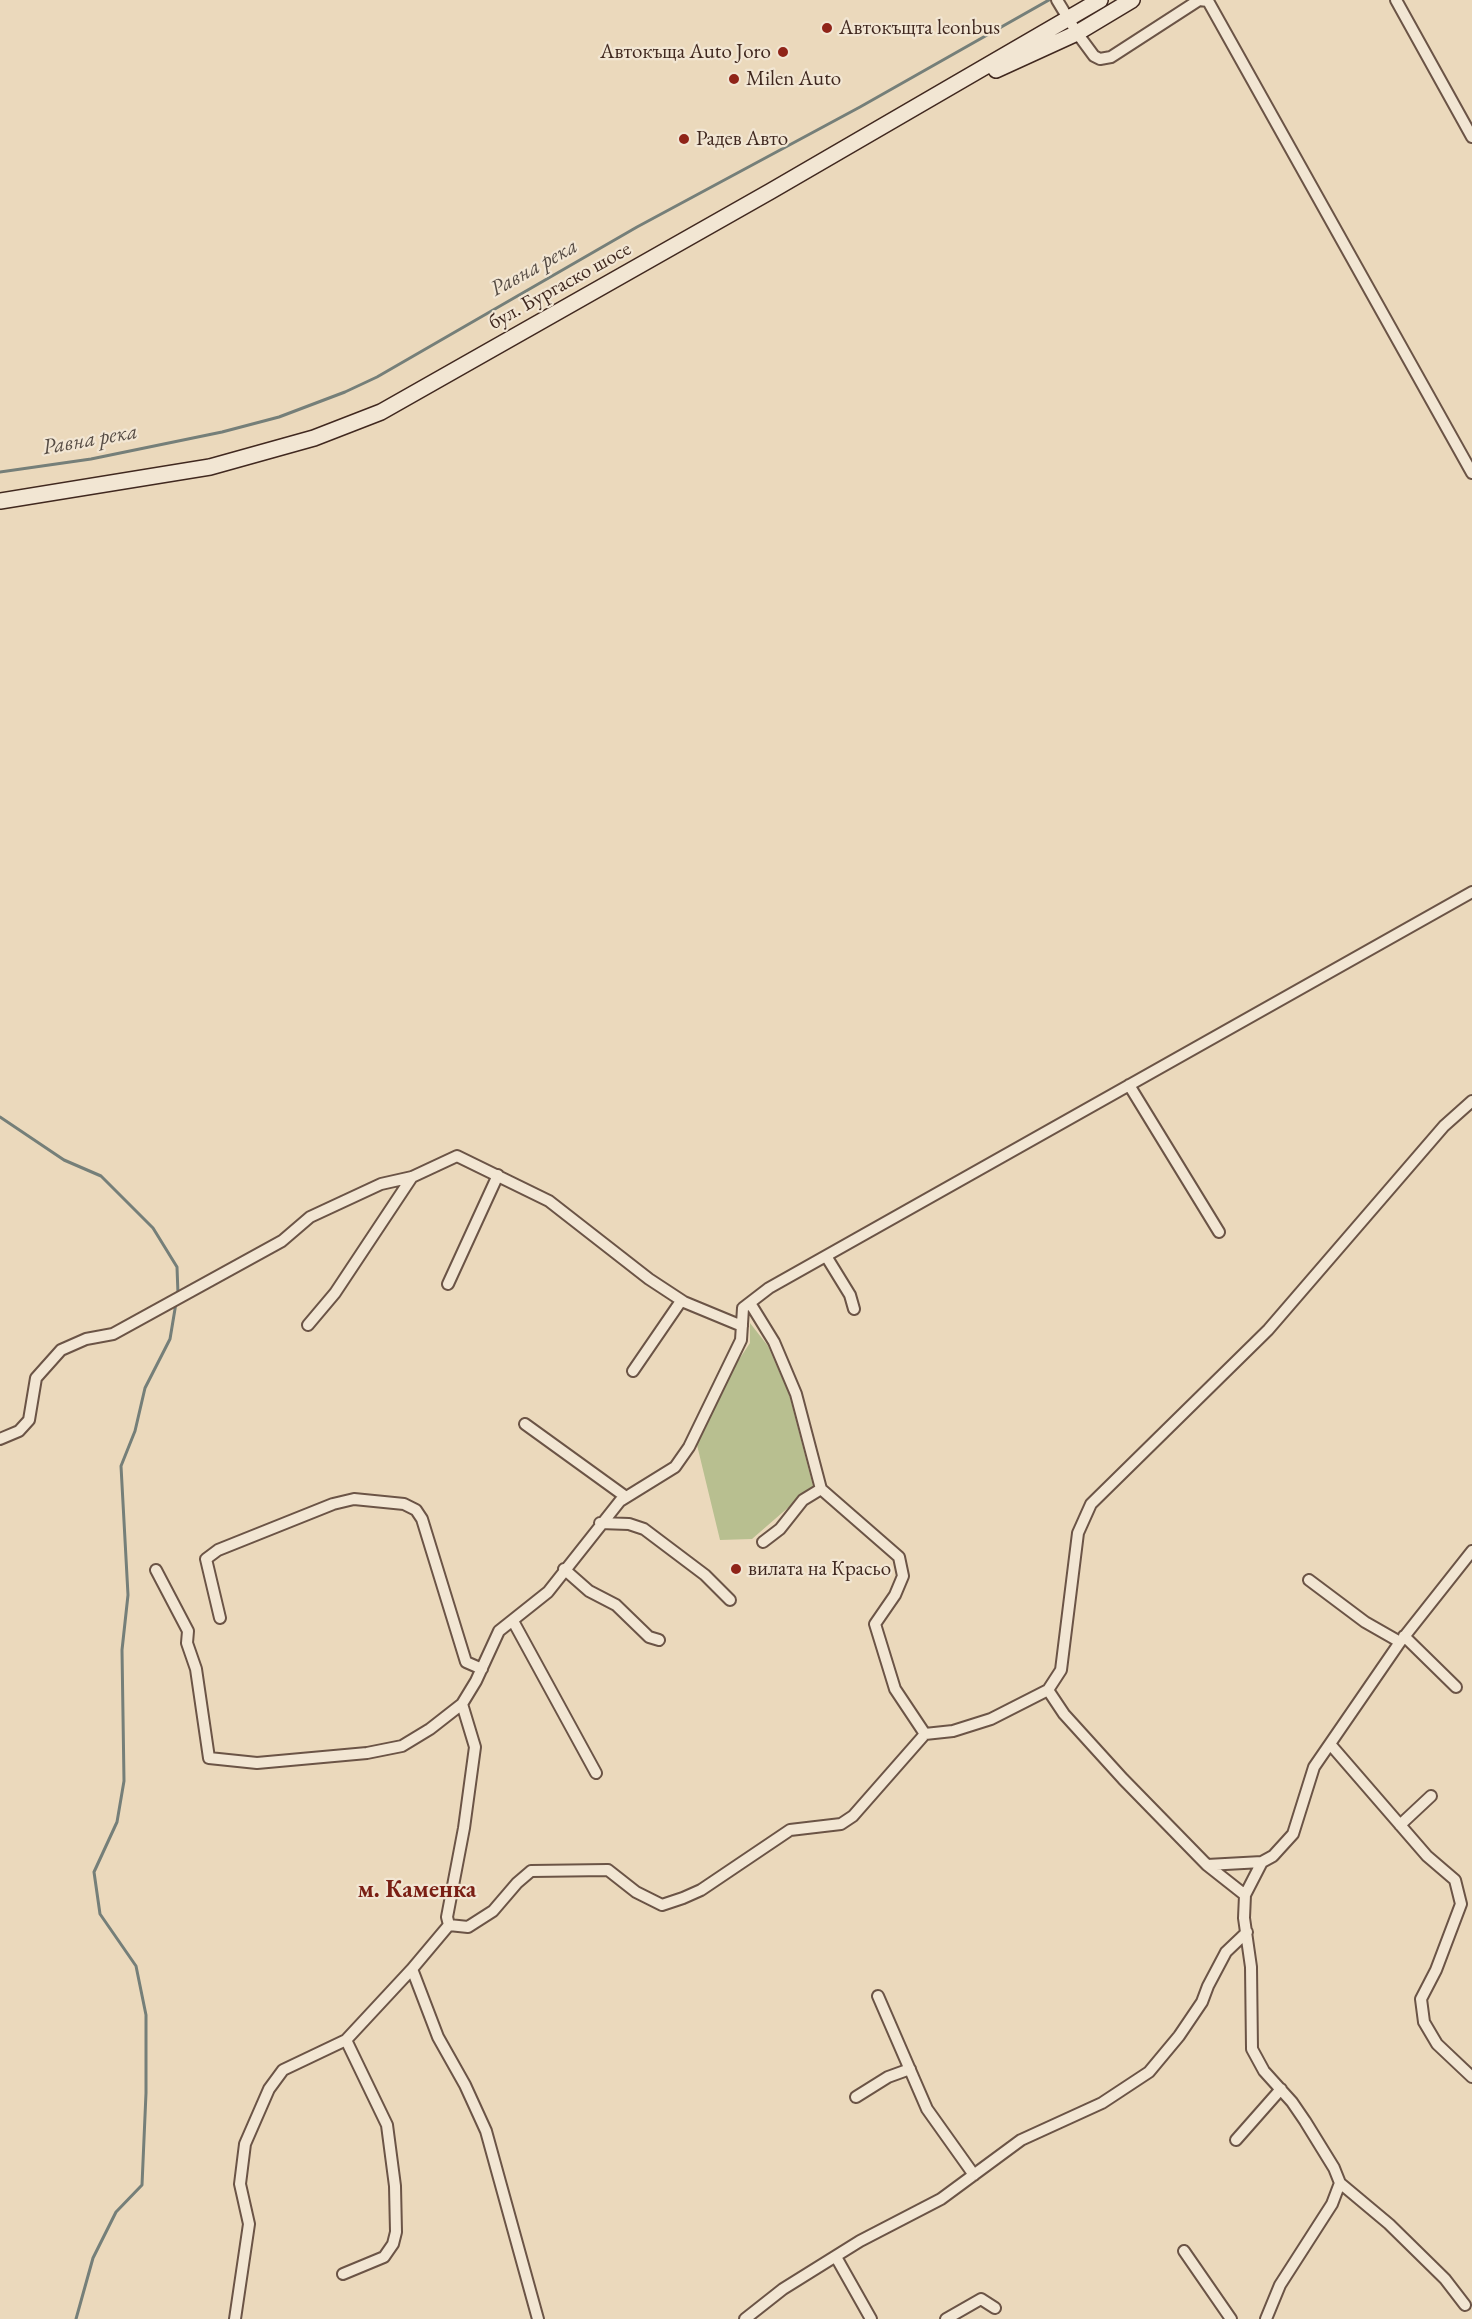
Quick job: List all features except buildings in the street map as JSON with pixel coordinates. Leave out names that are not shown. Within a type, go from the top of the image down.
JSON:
[{"type":"main road","name":"бул. Бургаско шосе","points":[[0,501],[210,467],[314,438],[381,412],[915,109],[1062,9],[1100,0]]},
{"type":"main road","points":[[915,109],[1077,33],[1132,0]]},
{"type":"street","points":[[1062,9],[1094,56],[1100,59],[1111,57],[1199,0],[1208,1],[1471,470]]},
{"type":"street","points":[[1396,0],[1472,137]]},
{"type":"street","points":[[156,1570],[188,1631],[187,1643],[196,1670],[209,1758],[257,1763],[379,1751],[402,1746],[430,1729],[462,1704],[482,1669],[499,1631],[548,1592],[600,1523],[626,1497],[675,1467],[689,1447],[741,1340],[743,1308],[826,1256],[1472,892]]},
{"type":"street","points":[[1129,1085],[1219,1232]]},
{"type":"street","points":[[449,1925],[468,1927],[493,1911],[517,1883],[531,1872],[608,1870],[636,1893],[662,1905],[683,1898],[701,1890],[790,1830],[841,1824],[853,1816],[925,1734],[952,1731],[991,1719],[1048,1690],[1062,1670],[1078,1533],[1091,1504],[1268,1330],[1444,1126],[1472,1101]]},
{"type":"street","points":[[0,1439],[19,1431],[29,1419],[36,1378],[61,1350],[86,1339],[113,1334],[282,1241],[310,1217],[381,1184],[412,1177],[457,1156],[549,1201],[681,1301],[742,1326]]},
{"type":"street","points":[[448,1284],[498,1175]]},
{"type":"street","points":[[308,1324],[335,1293],[412,1177]]},
{"type":"street","points":[[826,1256],[850,1295],[854,1309]]},
{"type":"street","points":[[633,1371],[681,1301]]},
{"type":"street","points":[[750,1303],[774,1342],[796,1394],[821,1489],[899,1557],[903,1576],[895,1595],[875,1624],[895,1689],[925,1734]]},
{"type":"street","points":[[525,1424],[626,1497]]},
{"type":"street","points":[[763,1542],[780,1529],[803,1500],[821,1489]]},
{"type":"street","points":[[220,1618],[206,1558],[218,1550],[344,1501],[354,1499],[404,1504],[416,1510],[422,1520],[466,1662],[482,1669]]},
{"type":"street","points":[[600,1523],[629,1524],[644,1528],[705,1575],[730,1600]]},
{"type":"street","points":[[1207,1865],[1262,1862],[1273,1856],[1293,1834],[1314,1767],[1402,1639],[1472,1551]]},
{"type":"street","points":[[564,1569],[589,1591],[616,1605],[649,1637],[659,1640]]},
{"type":"street","points":[[1309,1580],[1365,1622],[1402,1639],[1456,1687]]},
{"type":"street","points":[[513,1621],[596,1773]]},
{"type":"street","points":[[1048,1690],[1064,1714],[1123,1779],[1207,1865],[1245,1895]]},
{"type":"street","points":[[449,1925],[447,1917],[464,1828],[475,1747],[462,1704]]},
{"type":"street","points":[[1330,1744],[1428,1856],[1455,1880],[1461,1904],[1436,1970],[1421,1999],[1424,2022],[1437,2044],[1472,2077]]},
{"type":"street","points":[[1400,1825],[1431,1796]]},
{"type":"street","points":[[1262,1862],[1245,1895],[1251,1966],[1252,2049],[1264,2071],[1292,2102],[1322,2149],[1340,2183],[1389,2224],[1445,2279],[1465,2305]]},
{"type":"street","points":[[235,2319],[249,2223],[240,2184],[245,2144],[268,2089],[283,2070],[345,2040],[412,1969],[449,1925]]},
{"type":"street","points":[[745,2319],[783,2289],[860,2241],[941,2199],[1021,2140],[1102,2103],[1149,2072],[1179,2036],[1202,2002],[1226,1952],[1247,1932]]},
{"type":"street","points":[[412,1969],[438,2037],[465,2085],[486,2131],[538,2319]]},
{"type":"street","points":[[878,1996],[927,2109],[974,2175]]},
{"type":"street","points":[[343,2274],[384,2257],[393,2244],[396,2232],[395,2186],[387,2126],[345,2040]]},
{"type":"street","points":[[856,2097],[888,2077],[910,2069]]},
{"type":"street","points":[[1236,2140],[1281,2089]]},
{"type":"street","points":[[1266,2319],[1280,2285],[1332,2204],[1340,2183]]},
{"type":"street","points":[[1184,2251],[1231,2319]]},
{"type":"street","points":[[836,2257],[872,2319]]},
{"type":"street","points":[[946,2319],[981,2299],[995,2308]]},
{"type":"green space","points":[[750,1323],[768,1346],[789,1394],[813,1486],[752,1539],[720,1540],[697,1445],[730,1373],[750,1343]]},
{"type":"waterway","name":"Равна река","points":[[0,472],[91,459],[222,432],[279,417],[345,392],[377,377],[637,227],[860,107],[1049,0]]},
{"type":"waterway","points":[[0,1117],[64,1160],[101,1176],[153,1228],[177,1267],[178,1294]]},
{"type":"waterway","points":[[76,2319],[93,2258],[116,2212],[142,2185],[146,2093],[146,2015],[136,1966],[100,1914],[94,1872],[117,1822],[124,1781],[122,1650],[128,1595],[121,1466],[135,1431],[145,1388],[170,1339],[176,1303]]},
{"type":"place","name":"Автокъщта leonbus","points":[[827,28]]},
{"type":"place","name":"Автокъща Auto Joro","points":[[783,52]]},
{"type":"place","name":"Milen Auto","points":[[734,79]]},
{"type":"place","name":"Радев Авто","points":[[684,139]]},
{"type":"place","name":"вилата на Красьо","points":[[736,1569]]},
{"type":"district","name":"м. Каменка","points":[[417,1890]]}]
